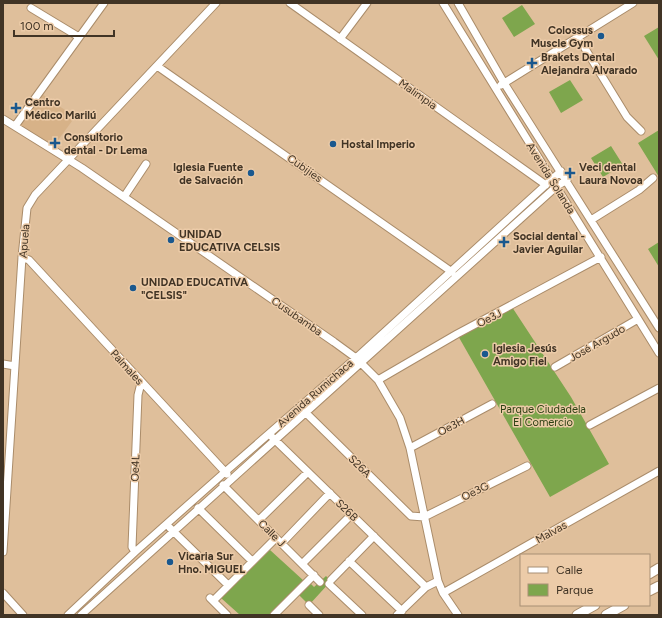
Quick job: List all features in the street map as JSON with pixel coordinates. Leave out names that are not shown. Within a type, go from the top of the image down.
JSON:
[{"type":"main road","points":[[650,573],[659,568]]},
{"type":"main road","points":[[650,590],[659,586]]},
{"type":"main road","points":[[577,615],[593,606]]},
{"type":"main road","points":[[606,615],[622,606]]},
{"type":"street","points":[[15,126],[104,3]]},
{"type":"street","name":"Apuela","points":[[3,552],[22,257],[27,208],[35,195],[68,159],[216,3]]},
{"type":"street","name":"Malimpia","points":[[290,3],[546,185]]},
{"type":"street","points":[[340,39],[367,3]]},
{"type":"street","name":"Avenida Solanda","points":[[443,3],[659,353]]},
{"type":"street","points":[[496,88],[633,3]]},
{"type":"street","name":"Avenida Solanda","points":[[461,4],[504,83],[658,324]]},
{"type":"street","points":[[31,8],[79,37]]},
{"type":"street","points":[[578,37],[628,117],[641,131]]},
{"type":"street","name":"Cubijies","points":[[157,66],[452,272]]},
{"type":"street","name":"Cusubamba","points":[[3,119],[68,159],[356,358],[378,380],[400,418],[410,448],[438,581],[443,593],[458,615]]},
{"type":"street","points":[[124,197],[146,164]]},
{"type":"street","name":"Avenida Rumichaca","points":[[68,615],[166,524],[452,272],[561,171]]},
{"type":"street","points":[[591,220],[639,190],[653,178]]},
{"type":"street","name":"Avenida Rumichaca","points":[[81,615],[223,485],[362,364],[557,186],[567,180]]},
{"type":"street","name":"Palmales","points":[[22,257],[29,260],[141,383],[231,478]]},
{"type":"street","name":"Oe3J","points":[[378,380],[457,334],[601,257]]},
{"type":"street","name":"José Argudo","points":[[556,367],[638,319]]},
{"type":"street","points":[[645,330],[658,324]]},
{"type":"street","points":[[3,364],[15,366]]},
{"type":"street","name":"Oe4L","points":[[135,552],[132,547],[138,395],[141,383]]},
{"type":"street","points":[[590,425],[659,388]]},
{"type":"street","name":"Oe3H","points":[[410,448],[492,404]]},
{"type":"street","name":"S26A","points":[[300,406],[411,516],[424,517]]},
{"type":"street","name":"S26B","points":[[269,433],[274,440],[426,587]]},
{"type":"street","name":"Oe3G","points":[[424,517],[527,466]]},
{"type":"street","name":"Malvas","points":[[443,593],[659,471]]},
{"type":"street","points":[[259,520],[308,472]]},
{"type":"street","name":"Calle J","points":[[223,485],[320,582]]},
{"type":"street","points":[[282,543],[330,493]]},
{"type":"street","points":[[198,508],[252,561]]},
{"type":"street","points":[[302,564],[352,514]]},
{"type":"street","points":[[166,524],[228,585]]},
{"type":"street","points":[[362,615],[330,582],[374,536]]},
{"type":"street","points":[[227,615],[212,600],[276,538]]},
{"type":"street","points":[[349,561],[400,613],[426,587],[438,581]]},
{"type":"street","points":[[275,614],[314,575]]},
{"type":"street","points":[[3,593],[23,615]]},
{"type":"street","points":[[309,605],[319,615]]},
{"type":"shaded area","points":[[42,94],[75,117],[53,147],[19,125]]},
{"type":"green space","points":[[522,5],[535,24],[514,37],[502,18]]},
{"type":"green space","points":[[659,27],[659,60],[644,36]]},
{"type":"green space","points":[[570,80],[583,100],[561,113],[549,92]]},
{"type":"green space","points":[[659,130],[659,177],[638,143]]},
{"type":"green space","points":[[611,146],[623,165],[603,177],[591,158]]},
{"type":"green space","points":[[659,242],[659,267],[648,249]]},
{"type":"green space","name":"Parque Ciudadela El Comercio","points":[[512,307],[571,397],[609,464],[550,497],[457,334]]},
{"type":"green space","points":[[270,550],[304,581],[271,615],[240,615],[221,598]]},
{"type":"green space","points":[[326,576],[331,581],[309,605],[298,594],[310,583],[314,587]]},
{"type":"place","name":"Colossus Muscle Gym","points":[[601,36]]},
{"type":"place","name":"Brakets Dental Alejandra Alvarado","points":[[532,63]]},
{"type":"place","name":"Centro Médico Marilú","points":[[16,108]]},
{"type":"place","name":"Consultorio dental - Dr Lema","points":[[55,143]]},
{"type":"place","name":"Hostal Imperio","points":[[333,144]]},
{"type":"place","name":"Iglesia Fuente de Salvación","points":[[251,173]]},
{"type":"place","name":"Veci dental Laura Novoa","points":[[570,173]]},
{"type":"place","name":"UNIDAD EDUCATIVA CELSIS","points":[[171,240]]},
{"type":"place","name":"Social dental - Javier Aguilar","points":[[504,242]]},
{"type":"place","name":"UNIDAD EDUCATIVA \"CELSIS\"","points":[[133,288]]},
{"type":"place","name":"Iglesia Jesús Amigo Fiel","points":[[485,354]]},
{"type":"place","name":"Vicaria Sur Hno. MIGUEL","points":[[170,562]]}]
